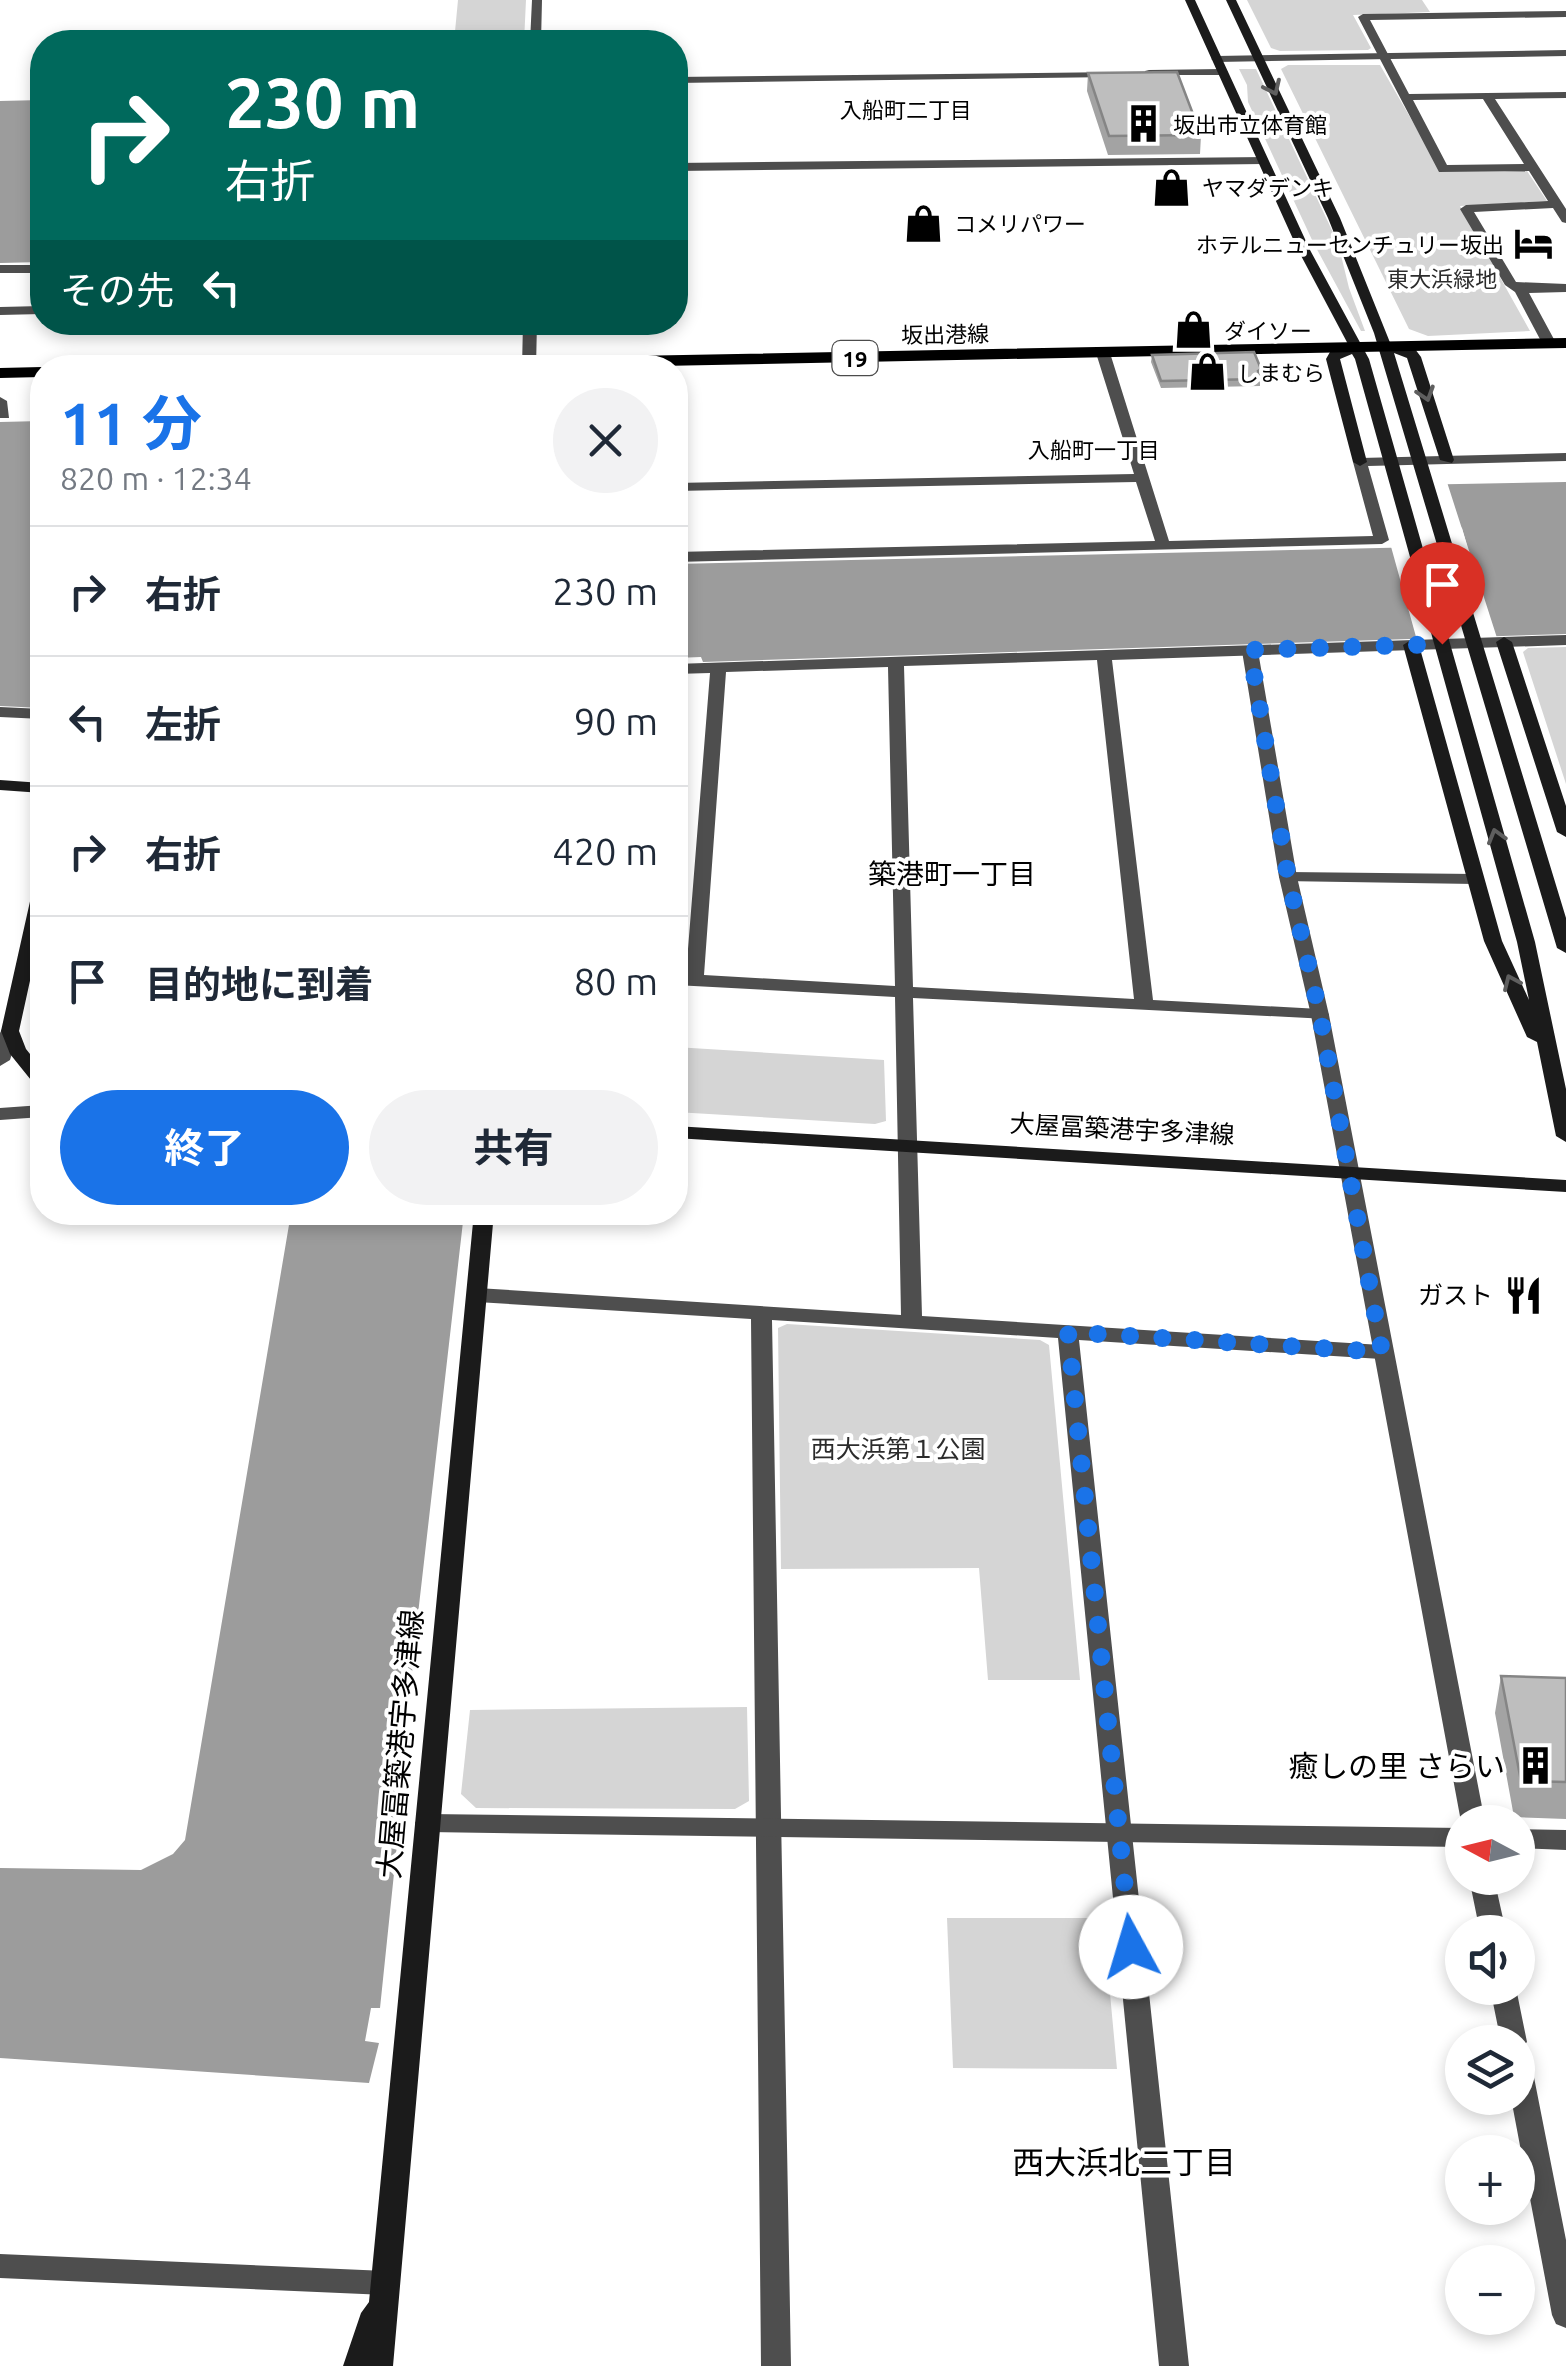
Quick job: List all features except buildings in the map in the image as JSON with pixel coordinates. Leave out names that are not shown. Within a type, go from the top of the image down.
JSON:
[{"type":"main road","points":[[1190,0],[1304,250],[1357,348],[1526,942],[1566,1136]]},
{"type":"main road","points":[[1231,0],[1334,218],[1385,348],[1566,948]]},
{"type":"main road","name":"坂出港線","points":[[688,362],[1557,343]]},
{"type":"main road","points":[[1357,348],[1335,354],[1333,359],[1360,462]]},
{"type":"main road","points":[[1385,348],[1410,352],[1414,357],[1448,460]]},
{"type":"main road","points":[[0,373],[30,372]]},
{"type":"main road","points":[[1504,642],[1566,832]]},
{"type":"main road","points":[[1411,645],[1493,941],[1551,1070]]},
{"type":"main road","points":[[0,785],[30,787]]},
{"type":"main road","points":[[30,942],[10,1031],[16,1050],[30,1067]]},
{"type":"main road","name":"大屋冨築港宇多津線","points":[[688,1133],[1566,1186]]},
{"type":"main road","name":"大屋冨築港宇多津線","points":[[378,2366],[483,1225]]},
{"type":"main road","name":"大屋冨築港宇多津線","points":[[358,2366],[386,2283]]},
{"type":"street","points":[[536,30],[537,0]]},
{"type":"street","points":[[1432,0],[1442,16]]},
{"type":"street","points":[[1511,0],[1521,14]]},
{"type":"street","points":[[1531,167],[1443,169],[1363,17],[1566,14]]},
{"type":"street","points":[[1217,59],[1566,53]]},
{"type":"street","points":[[688,80],[1222,72]]},
{"type":"street","points":[[1408,97],[1566,95]]},
{"type":"street","points":[[1487,96],[1566,220]]},
{"type":"street","points":[[688,167],[1263,160]]},
{"type":"street","points":[[1544,186],[1566,186]]},
{"type":"street","points":[[1556,204],[1466,209],[1511,285],[1520,289],[1566,288]]},
{"type":"street","points":[[0,270],[30,269]]},
{"type":"street","points":[[1520,289],[1557,343]]},
{"type":"street","points":[[0,311],[30,310]]},
{"type":"street","points":[[1103,353],[1164,546]]},
{"type":"street","points":[[688,557],[1382,540],[1360,462],[1566,457]]},
{"type":"street","points":[[688,487],[1142,478]]},
{"type":"street","points":[[688,668],[1566,640]]},
{"type":"street","points":[[1250,650],[1288,877],[1320,1015],[1469,1805]]},
{"type":"street","points":[[1104,655],[1144,1005]]},
{"type":"street","points":[[896,661],[912,1322]]},
{"type":"street","points":[[688,951],[718,667]]},
{"type":"street","points":[[0,712],[30,713]]},
{"type":"street","points":[[1288,877],[1475,878]]},
{"type":"street","points":[[688,979],[1320,1015]]},
{"type":"street","points":[[0,1060],[10,1031]]},
{"type":"street","points":[[0,1114],[30,1112]]},
{"type":"street","points":[[477,1295],[1382,1352]]},
{"type":"street","points":[[761,1313],[776,2366]]},
{"type":"street","points":[[1068,1332],[1174,2366]]},
{"type":"street","points":[[428,1822],[1445,1838]]},
{"type":"street","points":[[1535,1839],[1566,1840]]},
{"type":"street","points":[[1528,2115],[1566,2315]]},
{"type":"street","points":[[0,2266],[386,2283]]},
{"type":"green space","points":[[458,0],[526,0],[525,30],[455,30]]},
{"type":"green space","points":[[1247,0],[1422,0],[1430,12],[1353,15],[1371,48],[1368,50],[1280,51],[1271,48]]},
{"type":"green space","name":"東大浜緑地","points":[[1288,65],[1380,65],[1441,171],[1527,171],[1547,201],[1460,206],[1530,331],[1428,336],[1409,329],[1281,69]]},
{"type":"green space","points":[[1239,69],[1256,69],[1338,243],[1365,331],[1361,331],[1313,242],[1248,102],[1247,85]]},
{"type":"green space","points":[[1566,647],[1566,784],[1523,652],[1528,648]]},
{"type":"green space","points":[[688,1048],[884,1060],[886,1121],[875,1124],[688,1113]]},
{"type":"green space","name":"西大浜第１公園","points":[[787,1324],[1040,1340],[1049,1345],[1080,1680],[988,1680],[979,1568],[781,1569],[778,1328]]},
{"type":"green space","points":[[747,1707],[749,1801],[735,1809],[476,1808],[461,1794],[470,1710]]},
{"type":"green space","points":[[947,1918],[1103,1918],[1117,2069],[953,2068]]},
{"type":"shaded area","points":[[30,100],[30,262],[0,263],[0,101]]},
{"type":"shaded area","points":[[30,421],[30,707],[0,706],[0,422]]},
{"type":"shaded area","points":[[1566,482],[1566,634],[703,662],[701,657],[688,658],[688,564],[1467,546],[1462,528],[1406,485]]},
{"type":"shaded area","points":[[289,1225],[463,1225],[414,1649],[405,1762],[395,1764],[393,1787],[403,1787],[380,2008],[371,2008],[365,2041],[379,2043],[369,2083],[0,2058],[0,1868],[141,1870],[173,1854],[185,1840]]},
{"type":"pier","points":[[1446,479],[1498,641],[1418,644],[1390,543],[1461,541],[1458,533],[1418,534],[1402,481]]},
{"type":"place","name":"坂出市立体育館","points":[[1143,124]]},
{"type":"place","name":"ヤマダデンキ","points":[[1172,187]]},
{"type":"place","name":"コメリパワー","points":[[924,223]]},
{"type":"place","name":"ホテルニューセンチュリー坂出","points":[[1534,244]]},
{"type":"place","name":"ダイソー","points":[[1194,330]]},
{"type":"place","name":"しまむら","points":[[1207,372]]},
{"type":"place","name":"ガスト","points":[[1523,1295]]},
{"type":"place","name":"癒しの里 さらい","points":[[1535,1766]]},
{"type":"district","name":"入船町二丁目","points":[[906,109]]},
{"type":"district","name":"入船町一丁目","points":[[1094,449]]},
{"type":"district","name":"築港町一丁目","points":[[952,873]]},
{"type":"district","name":"西大浜北二丁目","points":[[1124,2162]]},
{"type":"route","points":[[1131,1947],[1068,1332],[1382,1352],[1320,1015],[1288,877],[1250,650],[1442,644]]}]
